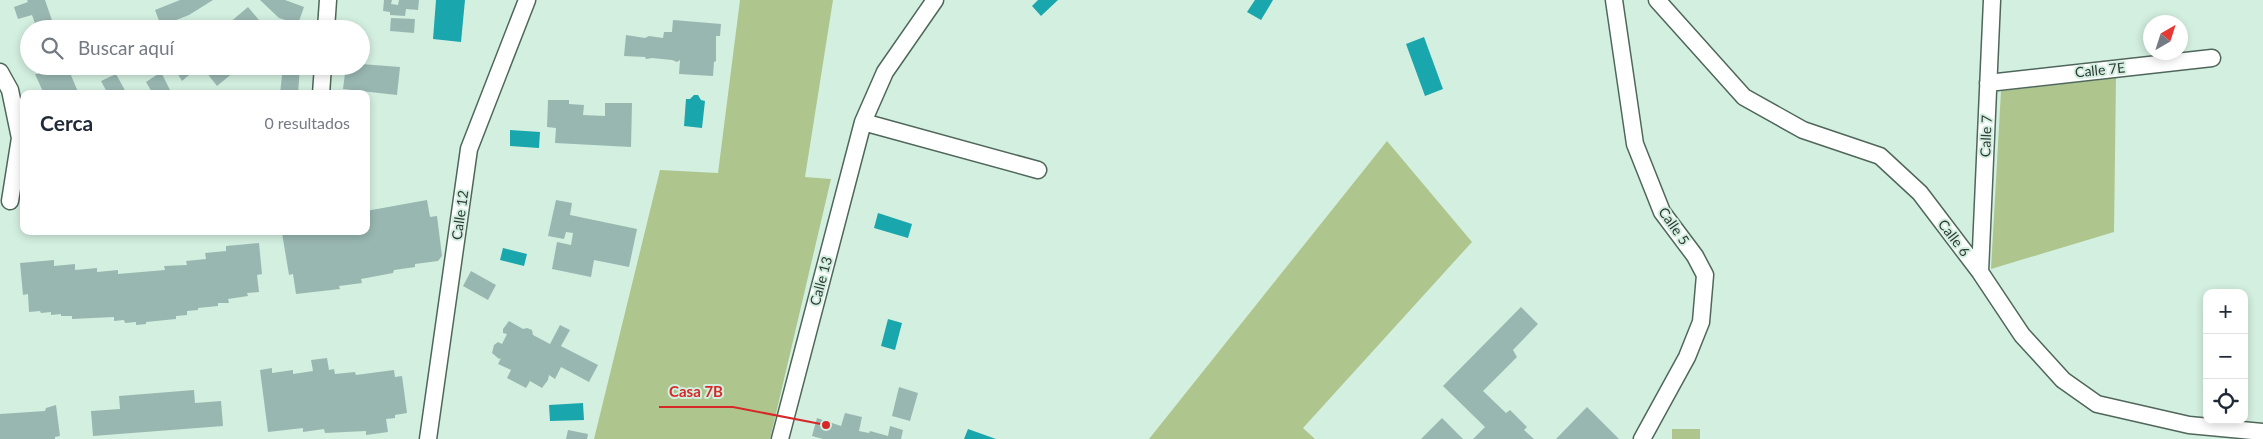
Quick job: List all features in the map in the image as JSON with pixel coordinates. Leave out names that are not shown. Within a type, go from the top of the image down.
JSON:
[{"type":"street","points":[[327,20],[328,0]]},
{"type":"street","name":"Calle 12","points":[[428,439],[469,149],[527,0]]},
{"type":"street","name":"Calle 13","points":[[780,439],[862,122],[885,72],[935,0]]},
{"type":"street","name":"Calle 5","points":[[1614,0],[1635,144],[1662,212],[1695,256],[1705,275],[1701,322],[1687,357],[1642,439]]},
{"type":"street","name":"Calle 6","points":[[1657,0],[1744,97],[1803,130],[1880,156],[1920,193],[1980,272],[2022,335],[2064,380],[2097,404],[2189,425],[2263,432]]},
{"type":"street","name":"Calle 7","points":[[1980,272],[1992,0]]},
{"type":"street","name":"Calle 7E","points":[[1988,83],[2212,58]]},
{"type":"street","points":[[0,72],[10,90],[20,138],[10,201]]},
{"type":"street","points":[[320,90],[322,75]]},
{"type":"street","points":[[862,122],[1038,170]]},
{"type":"green space","points":[[740,0],[833,0],[805,177],[831,179],[770,439],[594,439],[660,170],[718,173]]},
{"type":"green space","points":[[2116,78],[2114,232],[1991,269],[2001,91]]},
{"type":"green space","points":[[1387,141],[1472,242],[1303,428],[1315,439],[1149,439]]},
{"type":"green space","points":[[1672,429],[1700,429],[1700,439],[1672,439]]},
{"type":"water","points":[[436,0],[465,0],[461,42],[433,39]]},
{"type":"water","points":[[1038,0],[1058,0],[1041,16],[1032,6]]},
{"type":"water","points":[[1255,0],[1273,0],[1261,20],[1247,12]]},
{"type":"water","points":[[1424,37],[1443,89],[1425,96],[1406,44]]},
{"type":"water","points":[[694,95],[698,95],[701,100],[705,101],[702,128],[684,126],[686,99],[690,99]]},
{"type":"water","points":[[510,130],[540,132],[539,148],[510,146]]},
{"type":"water","points":[[878,213],[912,224],[908,238],[874,228]]},
{"type":"water","points":[[503,248],[527,254],[524,266],[500,260]]},
{"type":"water","points":[[888,319],[902,323],[895,350],[881,346]]},
{"type":"water","points":[[583,403],[584,420],[550,421],[549,405]]},
{"type":"water","points":[[968,429],[996,439],[964,439]]},
{"type":"building","points":[[27,0],[45,0],[52,20],[34,20],[32,15],[18,19],[14,7],[28,2]]},
{"type":"building","points":[[180,0],[213,0],[189,15],[176,20],[159,20],[155,10]]},
{"type":"building","points":[[260,0],[285,0],[304,7],[299,20],[279,18]]},
{"type":"building","points":[[384,0],[392,0],[391,4],[398,5],[399,0],[419,0],[418,10],[406,9],[405,16],[390,15],[390,12],[383,11]]},
{"type":"building","points":[[248,7],[259,20],[233,20]]},
{"type":"building","points":[[391,18],[415,19],[414,33],[390,31]]},
{"type":"building","points":[[673,20],[721,24],[720,36],[716,36],[716,61],[714,62],[713,76],[679,74],[680,60],[677,62],[624,56],[626,35],[663,38],[664,32],[672,32]]},
{"type":"building","points":[[370,65],[400,67],[397,95],[370,92],[370,90],[343,89],[345,75],[370,75]]},
{"type":"building","points":[[35,75],[71,75],[77,90],[42,90]]},
{"type":"building","points":[[117,75],[125,90],[106,90],[101,81]]},
{"type":"building","points":[[156,75],[162,75],[170,90],[151,90],[146,82]]},
{"type":"building","points":[[178,75],[189,75],[182,81]]},
{"type":"building","points":[[208,75],[230,75],[217,86]]},
{"type":"building","points":[[282,75],[299,75],[298,90],[280,90]]},
{"type":"building","points":[[548,100],[569,100],[569,104],[584,105],[583,115],[605,116],[605,103],[632,103],[631,147],[555,143],[556,128],[547,127]]},
{"type":"building","points":[[427,200],[430,217],[437,216],[442,256],[438,261],[415,264],[415,267],[394,270],[393,273],[361,279],[362,283],[339,286],[340,289],[296,294],[293,274],[289,275],[282,235],[370,235],[370,210]]},
{"type":"building","points":[[556,200],[572,203],[570,215],[637,229],[629,267],[594,260],[591,277],[552,269],[557,242],[571,245],[573,233],[566,232],[564,239],[548,236]]},
{"type":"building","points":[[259,243],[262,274],[257,275],[259,292],[247,293],[248,296],[228,299],[229,303],[218,303],[218,306],[187,311],[187,315],[176,316],[176,319],[136,325],[136,322],[114,321],[114,317],[72,319],[72,316],[51,315],[51,312],[29,312],[28,294],[23,295],[20,263],[54,260],[54,266],[75,264],[75,270],[97,268],[97,272],[118,270],[118,274],[165,270],[164,266],[187,265],[186,261],[206,259],[205,253],[226,251],[226,246]]},
{"type":"building","points":[[471,271],[496,285],[488,300],[463,286]]},
{"type":"building","points":[[1521,307],[1538,324],[1513,350],[1517,357],[1483,391],[1506,413],[1510,410],[1527,427],[1524,430],[1534,439],[1473,439],[1485,427],[1443,386]]},
{"type":"building","points":[[509,321],[523,329],[532,330],[533,335],[550,344],[560,325],[570,330],[561,346],[598,365],[589,382],[561,367],[555,379],[549,375],[542,388],[530,381],[526,388],[507,378],[511,370],[498,364],[501,358],[499,359],[492,353],[494,345],[498,342],[502,344],[507,334],[503,333],[503,329]]},
{"type":"building","points":[[327,358],[329,370],[334,369],[335,374],[355,372],[356,375],[394,370],[395,377],[402,376],[407,413],[395,415],[395,418],[386,419],[388,432],[366,435],[366,431],[325,433],[324,429],[303,432],[303,428],[268,432],[260,370],[272,368],[272,373],[293,370],[293,374],[313,371],[311,360]]},
{"type":"building","points":[[899,387],[918,393],[910,421],[892,416]]},
{"type":"building","points":[[194,390],[195,403],[221,401],[223,426],[93,436],[91,411],[120,409],[119,396]]},
{"type":"building","points":[[56,405],[60,436],[55,437],[55,439],[0,439],[0,414],[45,411],[46,408]]},
{"type":"building","points":[[1587,407],[1619,439],[1556,439]]},
{"type":"building","points":[[845,413],[862,417],[859,431],[869,433],[870,431],[888,436],[890,426],[903,430],[901,439],[823,439],[812,436],[817,418],[841,426]]},
{"type":"building","points":[[1442,418],[1463,439],[1421,439]]},
{"type":"building","points":[[568,430],[588,434],[587,439],[566,439]]},
{"type":"place","name":"Casa 7B","points":[[826,425]]}]
